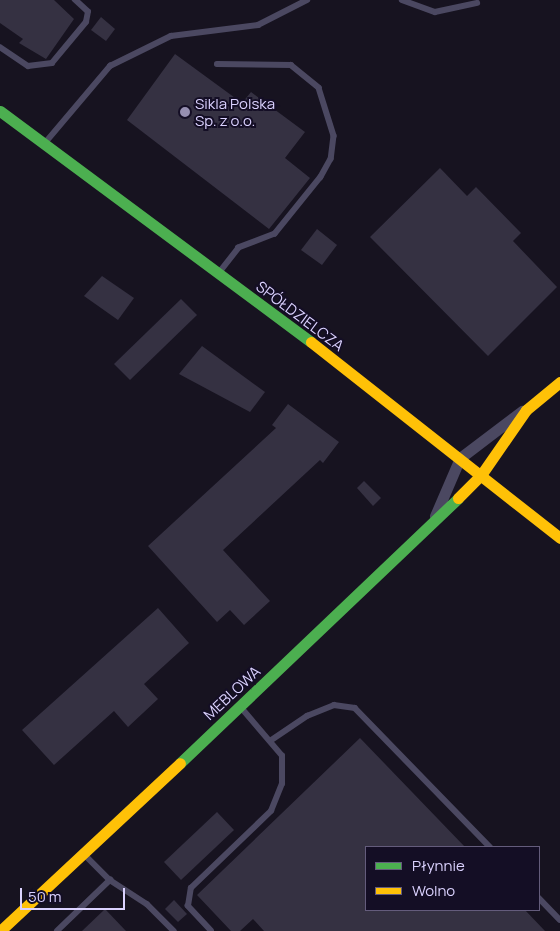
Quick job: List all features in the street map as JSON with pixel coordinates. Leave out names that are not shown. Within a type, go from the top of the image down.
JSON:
[{"type":"street","name":"SPÓŁDZIELCZA","points":[[0,111],[219,274],[460,458],[560,538]]},
{"type":"street","points":[[481,475],[526,410],[560,382]]},
{"type":"street","points":[[435,516],[460,458],[517,413],[526,410]]},
{"type":"street","name":"MEBLOWA","points":[[0,931],[369,585],[435,516],[481,475]]},
{"type":"lane","points":[[0,47],[28,66],[52,64],[86,22],[88,12],[75,0]]},
{"type":"lane","points":[[44,144],[110,66],[171,36],[258,25],[307,0]]},
{"type":"lane","points":[[402,0],[435,12],[477,3]]},
{"type":"lane","points":[[217,64],[291,65],[319,88],[334,136],[332,159],[321,177],[275,234],[238,248],[219,274]]},
{"type":"lane","points":[[270,741],[307,716],[334,705],[355,708],[489,846]]},
{"type":"lane","points":[[211,931],[188,906],[190,888],[271,811],[282,784],[282,756],[240,706]]},
{"type":"lane","points":[[83,853],[110,880],[138,896],[174,931]]},
{"type":"lane","points":[[57,931],[110,880]]},
{"type":"lane","points":[[540,899],[560,920]]},
{"type":"building","points":[[0,0],[54,0],[74,19],[46,59],[19,43],[23,39],[0,23]]},
{"type":"building","points":[[101,17],[115,29],[106,41],[91,30]]},
{"type":"building","points":[[175,54],[242,103],[251,92],[305,132],[285,158],[310,178],[269,229],[127,120]]},
{"type":"building","points":[[440,168],[467,196],[476,187],[521,233],[513,241],[557,287],[488,356],[370,237]]},
{"type":"building","points":[[317,229],[337,245],[322,265],[301,250]]},
{"type":"building","points":[[102,276],[134,298],[118,320],[84,296]]},
{"type":"building","points":[[181,299],[197,315],[130,380],[114,364]]},
{"type":"building","points":[[202,346],[265,392],[250,412],[179,374]]},
{"type":"building","points":[[288,404],[339,442],[323,463],[320,460],[223,550],[270,601],[244,625],[230,610],[217,622],[148,546],[276,428],[272,425]]},
{"type":"building","points":[[364,481],[381,498],[373,506],[357,488]]},
{"type":"building","points":[[158,608],[189,643],[144,684],[158,699],[128,727],[114,711],[54,765],[22,730]]},
{"type":"building","points":[[360,738],[464,846],[365,846],[365,911],[526,911],[545,931],[264,931],[253,919],[240,931],[231,931],[197,895]]},
{"type":"building","points":[[217,812],[234,830],[181,880],[164,862]]},
{"type":"building","points":[[174,900],[187,914],[178,922],[165,909]]},
{"type":"building","points":[[105,909],[126,931],[82,931]]},
{"type":"traffic: fast","points":[[0,111],[311,342]]},
{"type":"traffic: fast","points":[[180,763],[458,498]]},
{"type":"traffic: slow","points":[[311,342],[560,538]]},
{"type":"traffic: slow","points":[[458,498],[481,475],[526,410],[560,382]]},
{"type":"traffic: slow","points":[[0,931],[180,763]]},
{"type":"place","name":"Sikla Polska Sp. z o.o.","points":[[185,112]]}]
